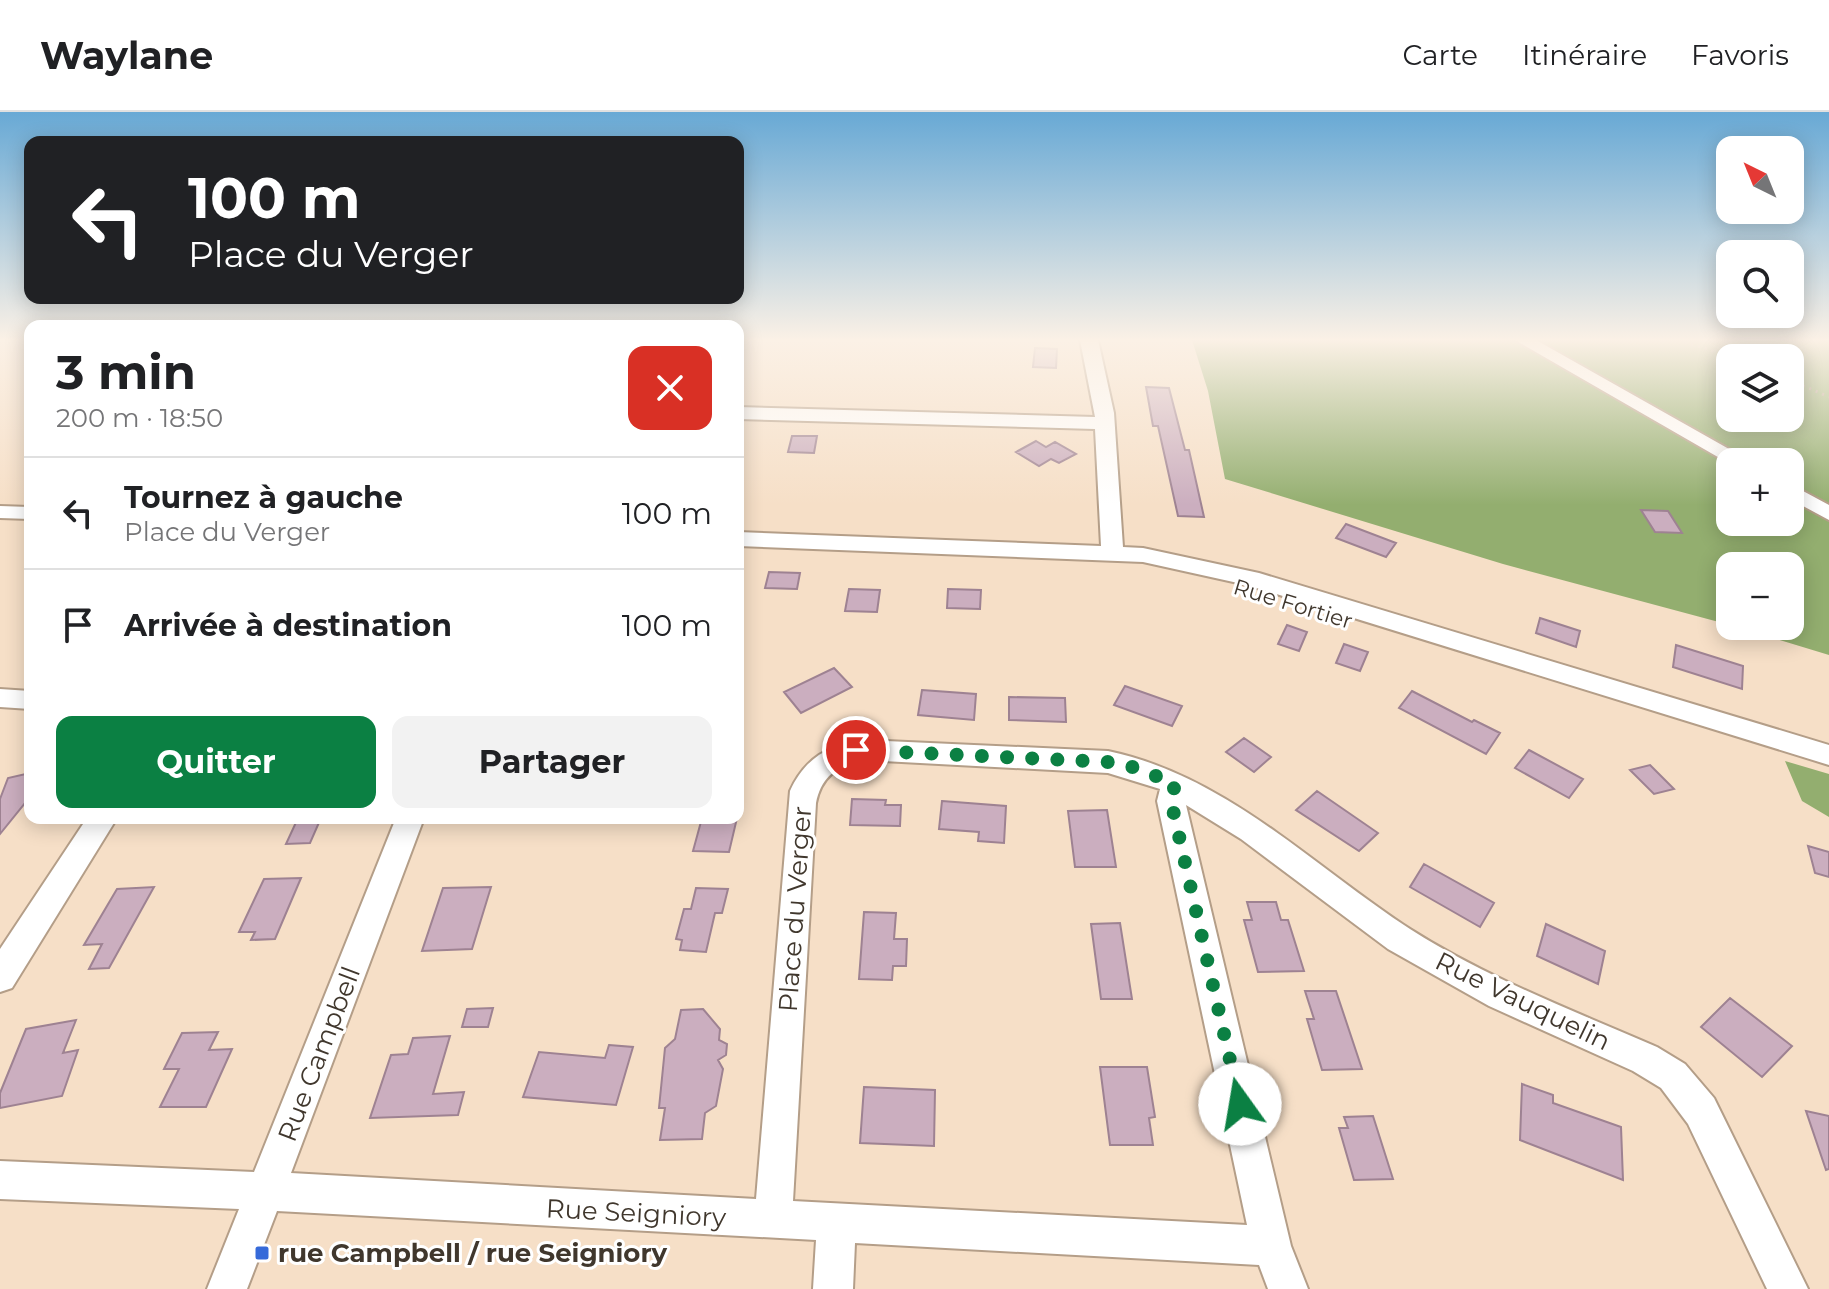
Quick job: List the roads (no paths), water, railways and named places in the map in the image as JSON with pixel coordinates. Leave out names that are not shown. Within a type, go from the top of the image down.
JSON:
[{"type":"street","points":[[1100,395],[1105,423],[1112,552]]},
{"type":"street","points":[[1620,395],[1716,448]]},
{"type":"street","points":[[744,413],[1105,423]]},
{"type":"street","points":[[1804,499],[1829,514]]},
{"type":"street","points":[[0,512],[24,513]]},
{"type":"street","name":"Rue Fortier","points":[[744,539],[1112,552],[1159,557],[1226,571],[1829,755]]},
{"type":"street","points":[[0,698],[24,700]]},
{"type":"street","name":"Place du Verger","points":[[773,1221],[802,800],[813,773],[839,755],[873,750],[1108,762],[1137,768],[1175,784]]},
{"type":"street","points":[[1175,784],[1171,801],[1271,1246],[1288,1289]]},
{"type":"street","name":"Rue Vauquelin","points":[[1175,784],[1251,831],[1367,916],[1447,967],[1501,995],[1645,1059],[1673,1076],[1701,1111],[1788,1289]]},
{"type":"street","points":[[4,963],[99,824]]},
{"type":"street","name":"Rue Campbell","points":[[227,1289],[408,824]]},
{"type":"street","name":"Rue Seigniory","points":[[0,1180],[265,1191],[1271,1246]]},
{"type":"street","points":[[833,1289],[837,1224]]},
{"type":"place","name":"rue Campbell / rue Seigniory","points":[[262,1253]]}]
